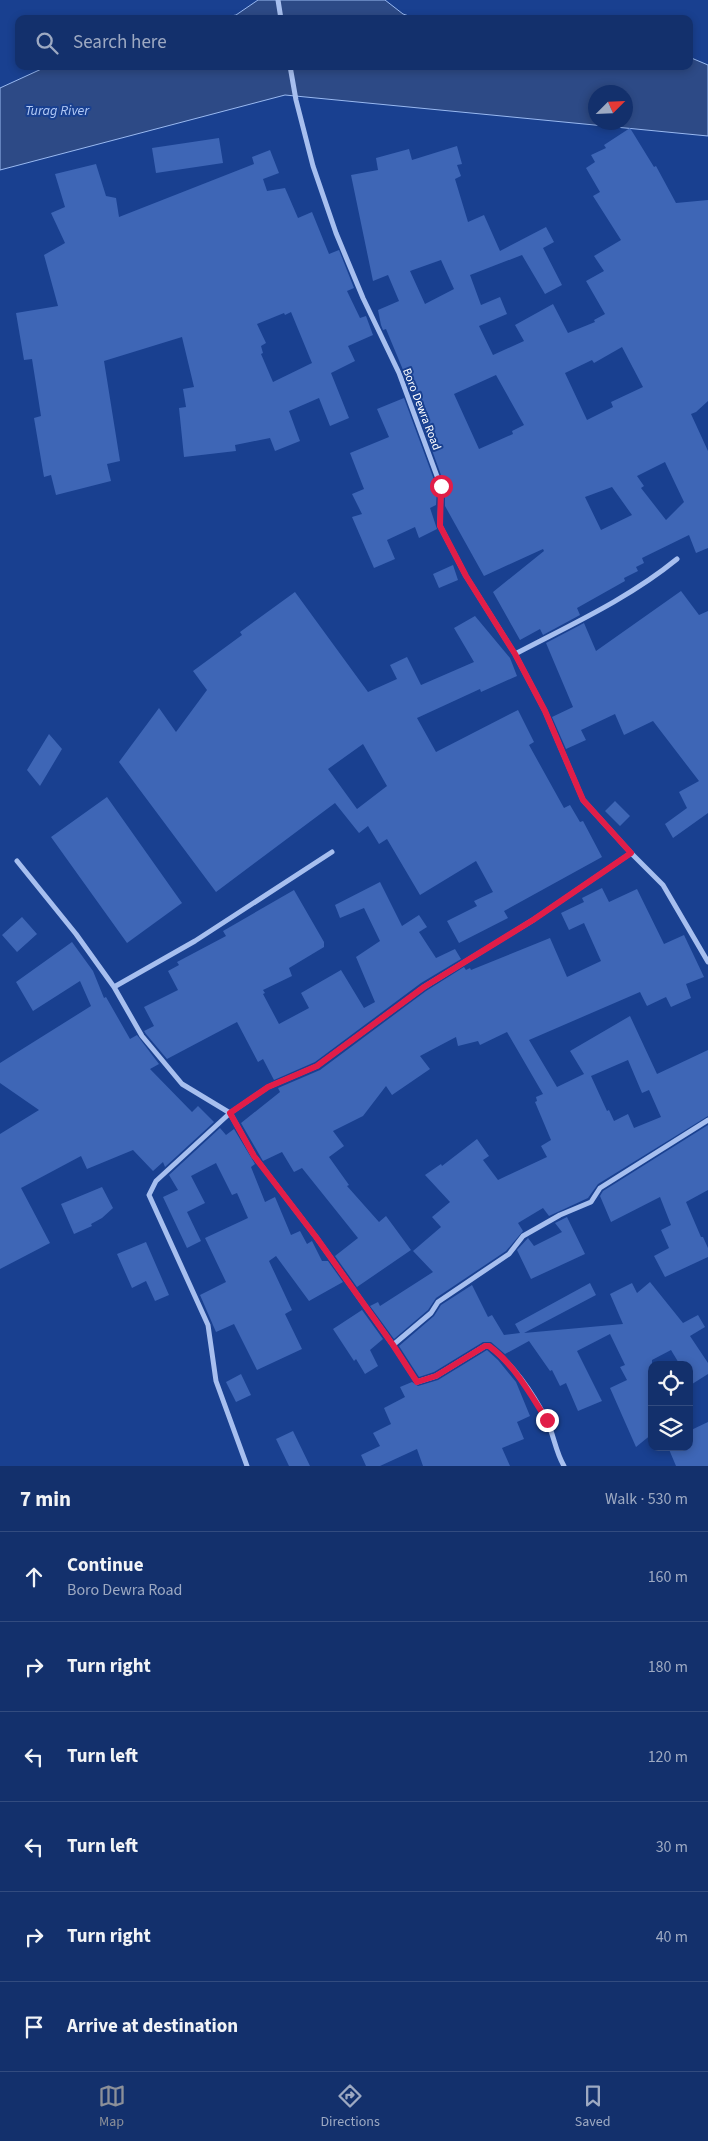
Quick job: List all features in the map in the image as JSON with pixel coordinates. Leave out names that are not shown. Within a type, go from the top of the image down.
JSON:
[{"type":"street","points":[[278,0],[280,15]]},
{"type":"street","name":"Boro Dewra Road","points":[[291,70],[296,100],[313,166],[336,233],[362,298],[399,373],[441,486],[440,526],[466,576],[515,654],[545,711],[583,800],[631,853],[664,885],[708,962]]},
{"type":"street","points":[[515,654],[612,602],[658,574],[676,559]]},
{"type":"street","points":[[114,987],[195,941],[332,852]]},
{"type":"street","points":[[247,1466],[216,1381],[208,1325],[148,1195],[156,1181],[230,1113],[268,1087],[317,1066],[424,987],[533,920],[631,853]]},
{"type":"street","points":[[17,862],[76,934],[114,987],[142,1036],[182,1084],[230,1113],[254,1156],[316,1237],[417,1382],[436,1376],[485,1346],[489,1346],[523,1382],[547,1420],[554,1446],[564,1466]]},
{"type":"street","points":[[393,1345],[431,1312],[438,1302],[509,1254],[523,1236],[560,1215],[591,1202],[600,1188],[708,1120]]},
{"type":"water","points":[[258,0],[385,0],[406,15],[236,15]]},
{"type":"water","name":"Turag River","points":[[693,59],[708,65],[708,136],[633,129],[633,85],[588,85],[588,124],[285,95],[0,170],[0,88],[39,70],[693,70]]},
{"type":"building","points":[[627,130],[631,130],[654,167],[656,166],[676,203],[708,200],[708,401],[691,414],[708,451],[708,548],[696,553],[689,535],[642,558],[644,563],[636,567],[638,571],[624,578],[625,581],[577,608],[580,615],[543,635],[540,629],[520,640],[493,592],[544,551],[543,549],[484,576],[445,506],[445,486],[413,394],[386,329],[383,330],[381,325],[378,310],[399,301],[388,275],[373,281],[351,175],[378,170],[376,158],[409,149],[412,160],[457,146],[462,164],[457,165],[461,176],[455,179],[468,222],[484,215],[500,251],[546,227],[554,242],[543,248],[562,285],[545,294],[522,255],[470,275],[481,305],[500,297],[507,314],[479,326],[493,355],[524,341],[515,325],[553,304],[568,333],[595,322],[594,320],[605,314],[586,281],[604,271],[594,256],[621,240],[593,196],[600,192],[586,168],[595,162],[591,155],[606,148],[604,145]],"holes":[[[441,260],[454,289],[425,304],[410,271]],[[622,347],[643,387],[611,402],[613,407],[587,420],[565,373],[592,360],[594,363]],[[496,375],[524,425],[512,431],[513,434],[479,449],[454,394]],[[665,462],[684,502],[666,520],[641,488],[644,486],[637,476]],[[612,487],[632,515],[601,530],[585,497]]]},
{"type":"building","points":[[219,138],[223,163],[156,173],[152,148]]},
{"type":"building","points":[[270,150],[279,173],[263,179],[267,191],[285,188],[298,218],[312,212],[329,254],[339,250],[354,288],[347,291],[360,318],[366,316],[373,335],[348,346],[355,361],[331,373],[349,418],[330,426],[319,398],[289,411],[300,441],[275,451],[270,438],[235,445],[236,451],[184,457],[179,408],[186,407],[183,389],[194,387],[182,337],[104,361],[120,461],[107,464],[111,481],[56,495],[51,475],[44,477],[34,418],[41,416],[32,359],[24,360],[16,313],[58,306],[44,255],[65,243],[51,213],[65,207],[55,174],[96,164],[106,196],[116,198],[119,217],[254,164],[252,157]],"holes":[[[291,312],[312,363],[273,382],[261,354],[263,353],[261,346],[266,343],[257,324]]]},
{"type":"building","points":[[404,398],[437,488],[436,505],[430,508],[437,529],[419,538],[415,527],[387,540],[395,559],[374,568],[352,517],[362,514],[352,494],[364,489],[350,453],[389,437],[377,409]]},
{"type":"building","points":[[453,565],[458,580],[439,588],[433,574]]},
{"type":"building","points":[[681,591],[699,615],[708,611],[708,813],[673,838],[665,824],[687,808],[679,792],[699,781],[653,721],[624,735],[615,714],[581,730],[586,740],[566,749],[552,717],[573,707],[546,643],[584,623],[596,651]]},
{"type":"building","points":[[295,592],[368,692],[397,679],[390,665],[407,657],[421,685],[474,662],[454,628],[475,616],[510,658],[517,676],[481,692],[480,689],[417,718],[436,752],[518,710],[534,742],[529,745],[564,808],[570,805],[580,822],[583,821],[602,857],[504,911],[508,918],[459,943],[447,921],[477,906],[474,901],[493,892],[476,861],[420,895],[387,839],[379,844],[368,826],[359,833],[335,803],[216,892],[119,762],[159,708],[176,732],[207,690],[193,671],[242,635],[240,632]],"holes":[[[363,744],[387,786],[357,809],[328,769]]]},
{"type":"building","points":[[49,734],[62,749],[40,786],[27,770]]},
{"type":"building","points":[[107,797],[182,903],[127,943],[51,837]]},
{"type":"building","points":[[615,801],[630,816],[620,826],[605,811]]},
{"type":"building","points":[[380,882],[402,926],[419,915],[427,927],[419,932],[436,958],[455,949],[461,959],[421,983],[315,1062],[274,1080],[263,1059],[258,1062],[237,1022],[167,1059],[144,1031],[154,1026],[144,1007],[178,990],[168,971],[179,965],[177,962],[226,936],[223,931],[294,890],[324,942],[324,947],[289,968],[292,976],[263,990],[265,993],[263,994],[279,1024],[309,1008],[301,993],[341,970],[364,1008],[375,1002],[356,957],[380,941],[364,908],[340,918],[335,905]]},
{"type":"building","points":[[602,888],[609,902],[637,889],[664,944],[684,935],[704,977],[686,984],[691,998],[671,1007],[666,997],[647,1006],[640,992],[529,1040],[557,1087],[584,1074],[570,1051],[630,1016],[657,1074],[708,1050],[708,1116],[598,1184],[588,1198],[549,1216],[543,1208],[518,1223],[523,1231],[506,1251],[436,1298],[428,1310],[394,1339],[370,1306],[378,1302],[380,1306],[433,1272],[413,1251],[441,1227],[432,1217],[450,1202],[425,1175],[441,1164],[442,1166],[477,1139],[489,1156],[483,1160],[498,1180],[547,1157],[541,1146],[551,1140],[535,1102],[537,1101],[536,1097],[543,1094],[507,1032],[480,1045],[478,1041],[458,1046],[456,1037],[420,1056],[430,1069],[392,1095],[386,1086],[363,1116],[333,1131],[344,1146],[329,1157],[349,1185],[347,1186],[379,1222],[386,1216],[411,1250],[357,1287],[335,1256],[358,1238],[302,1168],[294,1172],[282,1152],[263,1161],[241,1123],[280,1092],[278,1088],[320,1070],[426,991],[464,967],[466,970],[470,968],[471,970],[550,938],[567,977],[601,961],[584,923],[569,930],[561,913],[584,902],[582,898]],"holes":[[[628,1060],[642,1093],[649,1090],[661,1117],[634,1128],[628,1114],[614,1121],[609,1110],[607,1111],[591,1076]]]},
{"type":"building","points":[[22,917],[37,934],[17,952],[2,935]]},
{"type":"building","points":[[72,942],[93,971],[104,998],[106,997],[130,1039],[137,1035],[159,1064],[150,1069],[192,1112],[198,1106],[214,1122],[165,1167],[163,1162],[153,1171],[133,1150],[87,1169],[81,1156],[21,1188],[50,1243],[0,1269],[0,1134],[39,1110],[0,1083],[0,1063],[91,1006],[80,981],[33,1011],[16,982]]},
{"type":"building","points":[[708,1125],[708,1190],[686,1202],[701,1237],[703,1237],[708,1248],[708,1257],[665,1277],[654,1256],[669,1248],[661,1230],[671,1225],[660,1197],[611,1222],[600,1196],[603,1191]]},
{"type":"building","points":[[220,1128],[226,1135],[234,1129],[255,1164],[251,1167],[265,1202],[275,1197],[291,1235],[300,1231],[307,1244],[312,1241],[322,1261],[328,1261],[343,1282],[309,1301],[276,1256],[269,1261],[292,1310],[285,1314],[302,1349],[257,1370],[234,1324],[216,1332],[200,1295],[226,1282],[205,1238],[248,1218],[237,1193],[232,1195],[216,1163],[191,1176],[205,1203],[187,1212],[201,1241],[187,1248],[163,1197],[178,1190],[169,1175]]},
{"type":"building","points":[[102,1187],[113,1208],[102,1218],[91,1224],[92,1226],[74,1234],[61,1204]]},
{"type":"building","points":[[567,1217],[585,1254],[531,1279],[517,1250],[528,1238],[534,1246],[562,1232],[555,1223]]},
{"type":"building","points":[[146,1242],[169,1295],[155,1301],[146,1281],[132,1288],[117,1254]]},
{"type":"building","points":[[650,1282],[683,1323],[698,1315],[705,1327],[690,1336],[708,1363],[708,1374],[693,1383],[693,1361],[678,1361],[671,1350],[652,1361],[648,1361],[648,1437],[636,1447],[610,1388],[627,1380],[620,1367],[625,1365],[610,1334],[577,1351],[602,1401],[578,1411],[566,1383],[560,1386],[552,1370],[550,1371],[529,1341],[505,1354],[491,1342],[483,1342],[434,1372],[419,1377],[399,1346],[434,1316],[441,1305],[472,1285],[488,1317],[492,1315],[504,1335],[520,1333],[515,1324],[590,1283],[596,1295],[524,1333],[623,1324],[610,1294],[632,1283],[637,1293]]},
{"type":"building","points":[[362,1310],[383,1339],[370,1350],[378,1366],[365,1374],[333,1329]]},
{"type":"building","points":[[487,1350],[516,1382],[530,1416],[517,1422],[524,1439],[502,1448],[510,1466],[423,1466],[417,1449],[380,1466],[366,1466],[361,1455],[380,1446],[373,1433],[391,1424],[384,1408],[405,1397],[400,1387],[412,1382],[418,1386],[438,1380]]},
{"type":"building","points":[[241,1374],[251,1395],[236,1402],[226,1382]]},
{"type":"building","points":[[708,1422],[708,1466],[676,1466],[670,1451],[693,1451],[693,1429]]},
{"type":"building","points":[[293,1431],[310,1466],[289,1466],[276,1439]]},
{"type":"route","points":[[441,486],[440,526],[466,576],[515,654],[545,711],[583,800],[631,853],[533,920],[424,987],[317,1066],[268,1087],[230,1113],[254,1156],[316,1237],[417,1382],[436,1376],[485,1346],[489,1346],[493,1348],[523,1382],[547,1420]]}]
